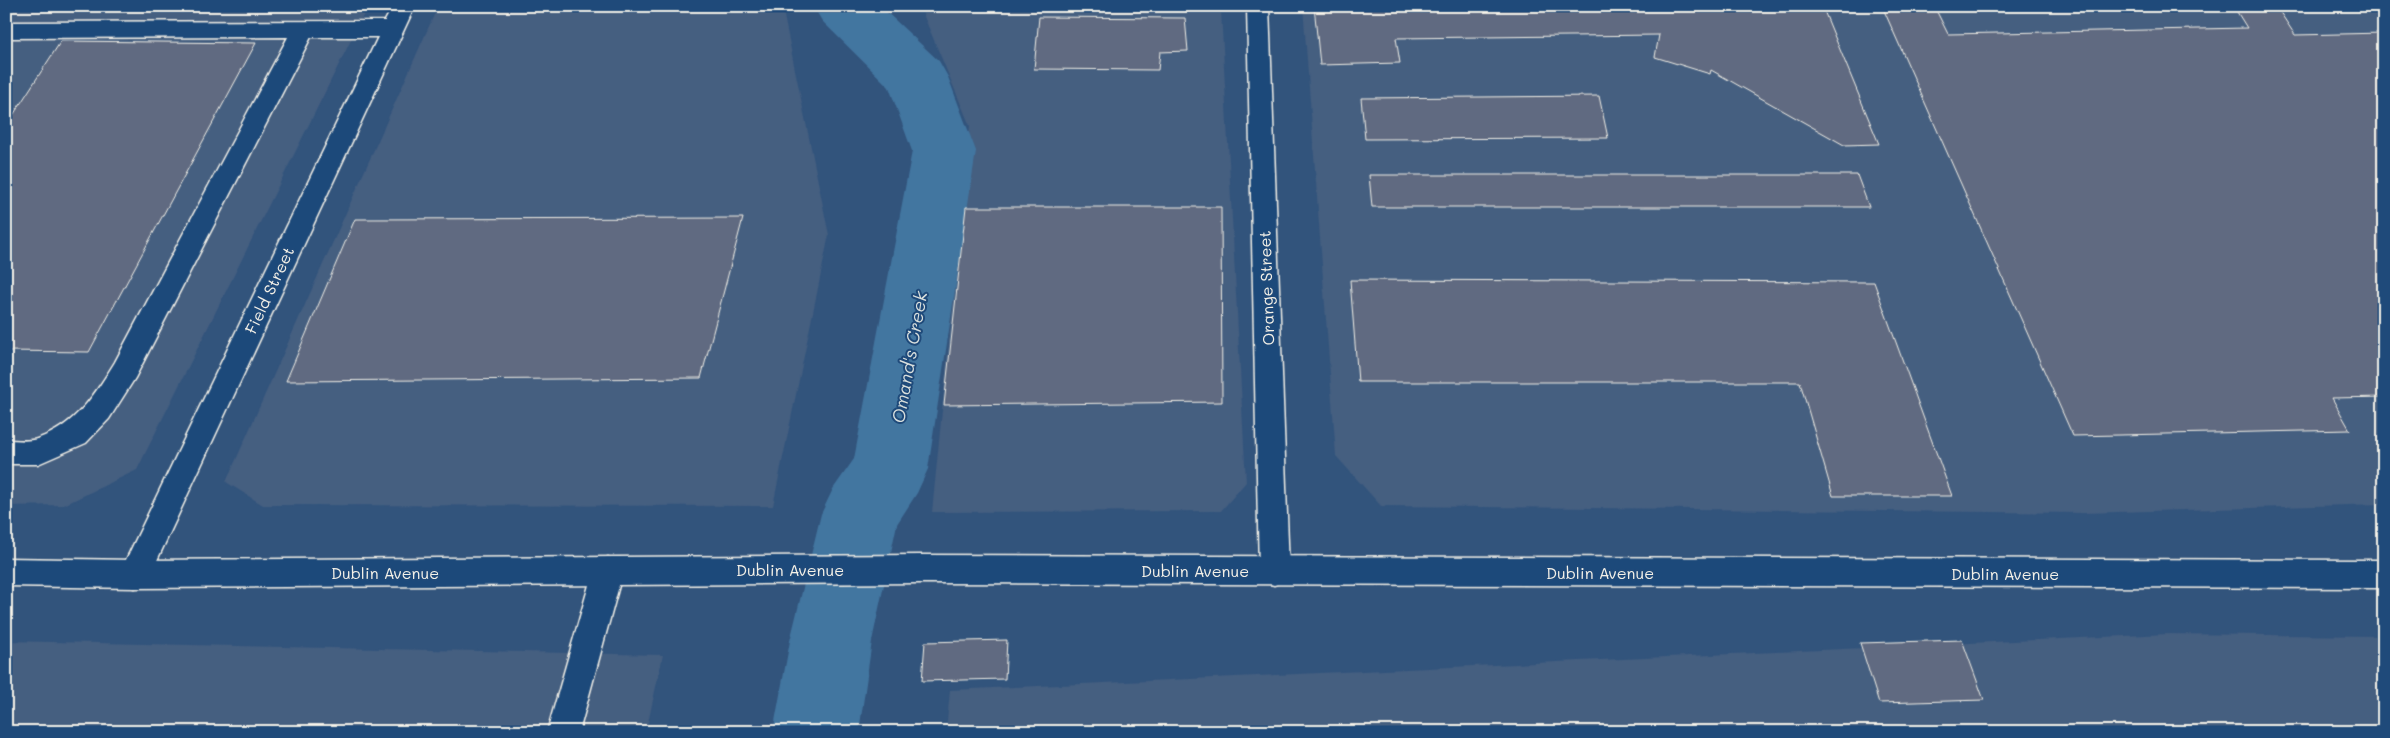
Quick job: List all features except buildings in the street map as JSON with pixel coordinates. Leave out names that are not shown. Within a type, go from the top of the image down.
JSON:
[{"type":"main road","name":"Orange Street","points":[[1258,6],[1274,571]]},
{"type":"main road","points":[[6,30],[304,29],[398,17]]},
{"type":"main road","name":"Field Street","points":[[135,574],[398,17]]},
{"type":"main road","points":[[6,452],[38,452],[76,434],[99,411],[125,370],[304,29]]},
{"type":"main road","name":"Dublin Avenue","points":[[6,572],[135,574],[922,569],[2384,574]]},
{"type":"main road","points":[[564,732],[608,571]]},
{"type":"shaded area","points":[[6,6],[368,6],[137,470],[64,505],[6,506]]},
{"type":"shaded area","points":[[438,6],[782,6],[829,235],[773,506],[263,505],[226,482]]},
{"type":"shaded area","points":[[1303,6],[2384,6],[2384,504],[2084,513],[1381,506],[1336,456]]},
{"type":"shaded area","points":[[920,7],[1221,10],[1246,482],[1221,511],[932,512],[970,126]]},
{"type":"shaded area","points":[[2167,634],[2384,636],[2384,732],[946,732],[950,690]]},
{"type":"shaded area","points":[[6,641],[663,655],[646,732],[6,732]]},
{"type":"waterway","name":"Omand's Creek","points":[[816,732],[831,641],[860,514],[890,469],[944,151],[917,77],[843,6]]},
{"type":"railway","points":[[2063,726],[2065,732]]}]
